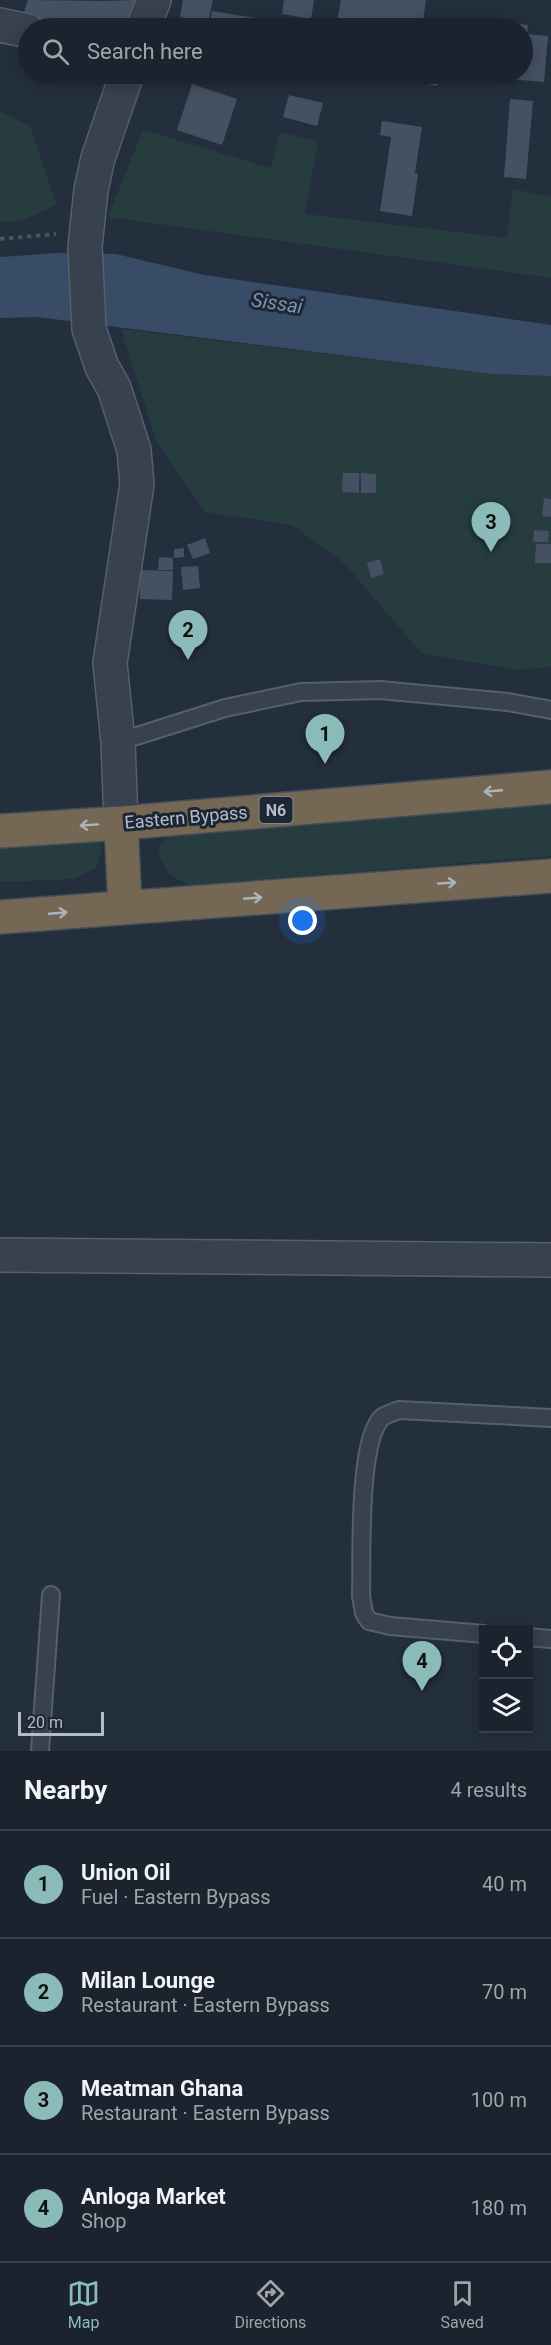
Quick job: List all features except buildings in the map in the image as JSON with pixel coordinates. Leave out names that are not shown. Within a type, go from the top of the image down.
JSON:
[{"type":"highway","name":"Eastern Bypass","points":[[0,831],[551,787]]},
{"type":"highway","points":[[121,823],[125,907]]},
{"type":"highway","points":[[0,917],[551,876]]},
{"type":"street","points":[[147,18],[154,0]]},
{"type":"street","points":[[0,25],[18,29]]},
{"type":"street","points":[[121,823],[118,742],[110,663],[137,484],[137,468],[134,450],[114,388],[102,367],[89,329],[85,240],[98,159],[124,84]]},
{"type":"street","points":[[0,1255],[551,1260]]},
{"type":"lane","points":[[118,742],[225,708],[301,692],[381,690],[508,702],[551,710]]},
{"type":"lane","points":[[479,1634],[390,1626],[369,1621],[364,1613],[361,1596],[365,1462],[370,1437],[380,1419],[399,1410],[551,1418]]},
{"type":"lane","points":[[40,1751],[51,1595]]},
{"type":"lane","points":[[533,1637],[551,1639]]},
{"type":"path","points":[[0,238],[85,240]]},
{"type":"green space","points":[[0,111],[30,126],[57,205],[20,221],[0,222]]},
{"type":"green space","points":[[143,130],[271,168],[280,132],[318,141],[305,214],[507,238],[513,189],[551,197],[551,278],[108,217]]},
{"type":"green space","points":[[121,329],[493,374],[551,376],[551,667],[515,670],[421,653],[344,563],[292,525],[205,512],[156,440]]},
{"type":"green space","points":[[551,798],[551,856],[192,885],[168,872],[162,862],[158,847],[175,829]]},
{"type":"green space","points":[[86,834],[102,847],[97,867],[74,879],[0,882],[0,840]]},
{"type":"water","name":"Sissai","points":[[59,253],[116,254],[204,275],[551,325],[551,376],[493,374],[37,317],[0,318],[0,257]]},
{"type":"place","name":"Meatman Ghana","points":[[491,552]]},
{"type":"place","name":"Milan Lounge","points":[[188,660]]},
{"type":"place","name":"Union Oil","points":[[325,764]]},
{"type":"place","name":"Anloga Market","points":[[422,1691]]}]
